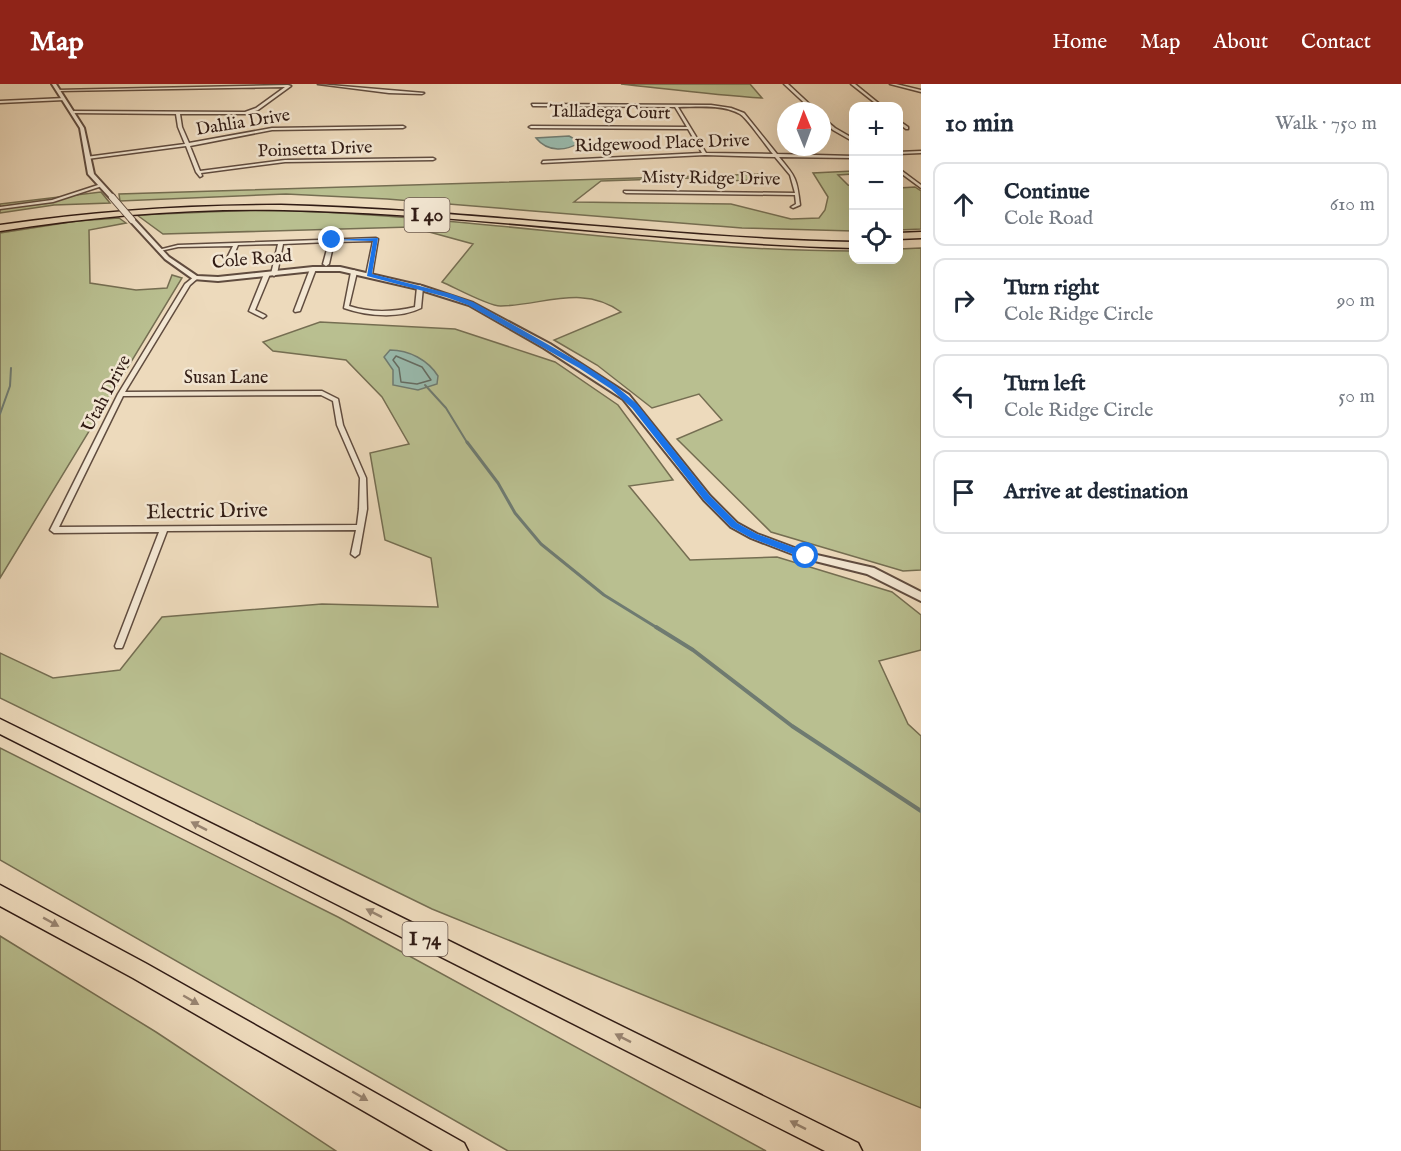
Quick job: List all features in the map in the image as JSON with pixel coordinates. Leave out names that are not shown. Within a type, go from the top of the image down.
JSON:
[{"type":"highway","name":"I 40","points":[[1,226],[131,205],[192,201],[307,200],[423,207],[735,233],[849,237]]},
{"type":"highway","name":"I 40","points":[[1,226],[153,212],[318,208],[408,213],[706,239],[849,245]]},
{"type":"highway","points":[[903,236],[921,235]]},
{"type":"highway","points":[[903,245],[921,244]]},
{"type":"highway","name":"I 74","points":[[0,726],[850,1151]]},
{"type":"highway","points":[[0,894],[456,1151]]},
{"type":"street","name":"Cole Road","points":[[54,84],[74,112],[82,128],[91,174],[167,258],[195,278],[218,279],[313,269],[340,269],[471,303],[547,346],[626,397],[707,498],[743,531],[806,556],[870,571],[921,597]]},
{"type":"street","points":[[320,84],[389,92],[422,93]]},
{"type":"street","points":[[786,84],[805,102]]},
{"type":"street","points":[[853,84],[876,102]]},
{"type":"street","points":[[892,84],[921,91]]},
{"type":"street","points":[[59,90],[159,86],[290,85]]},
{"type":"street","points":[[74,112],[252,111],[290,85]]},
{"type":"street","points":[[0,102],[64,99]]},
{"type":"street","points":[[533,105],[711,106],[738,111],[743,114],[792,175],[798,205],[793,207]]},
{"type":"street","points":[[676,106],[705,154]]},
{"type":"street","points":[[178,112],[186,145]]},
{"type":"street","points":[[903,125],[907,128]]},
{"type":"street","points":[[831,126],[849,138]]},
{"type":"street","name":"Dahlia Drive","points":[[87,158],[186,145],[272,129],[403,127]]},
{"type":"street","name":"Talladega Court","points":[[531,127],[688,128]]},
{"type":"street","name":"Poinsetta Drive","points":[[186,145],[199,174],[285,161],[433,159]]},
{"type":"street","points":[[903,153],[921,152]]},
{"type":"street","name":"Ridgewood Place Drive","points":[[543,162],[705,154],[849,156]]},
{"type":"street","points":[[903,173],[921,187]]},
{"type":"street","points":[[0,208],[53,201],[100,186]]},
{"type":"street","name":"Misty Ridge Drive","points":[[626,192],[797,194]]},
{"type":"street","points":[[326,264],[332,240]]},
{"type":"street","points":[[160,250],[178,246],[376,240],[369,275]]},
{"type":"street","points":[[263,316],[252,311],[272,274],[281,242]]},
{"type":"street","points":[[227,264],[236,244]]},
{"type":"street","points":[[297,311],[313,269]]},
{"type":"street","points":[[354,272],[346,307],[354,311],[407,311],[418,308],[420,289]]},
{"type":"street","name":"Utah Drive","points":[[54,530],[121,394],[188,284],[195,278]]},
{"type":"street","name":"Susan Lane","points":[[121,394],[322,393],[331,396]]},
{"type":"street","points":[[331,396],[336,400],[340,425],[363,478],[360,527],[355,554]]},
{"type":"street","name":"Electric Drive","points":[[54,530],[163,531],[360,527]]},
{"type":"street","points":[[119,646],[163,531]]},
{"type":"green space","points":[[621,84],[750,84],[762,98],[709,94]]},
{"type":"green space","points":[[849,171],[849,174],[838,175],[849,185],[849,231],[742,228],[387,199],[286,194],[120,201],[119,194],[765,174],[773,179],[729,181],[722,177],[601,181],[574,202],[731,204],[791,219],[819,218],[825,210],[828,197],[813,173]]},
{"type":"green space","points":[[915,187],[921,191],[921,229],[903,230],[903,188]]},
{"type":"green space","points":[[101,192],[110,203],[54,205],[0,213],[0,204]]},
{"type":"green space","points":[[258,210],[407,218],[704,245],[849,251],[849,264],[903,264],[903,249],[921,248],[921,570],[903,571],[771,532],[677,439],[722,420],[699,394],[652,408],[597,365],[554,340],[621,312],[607,304],[592,299],[578,298],[501,306],[489,303],[442,282],[473,244],[411,227],[163,234],[137,215]]},
{"type":"green space","points":[[119,218],[126,223],[89,230],[90,283],[136,290],[167,288],[172,275],[182,278],[0,578],[0,233],[77,221]]},
{"type":"green space","points":[[320,322],[455,329],[555,362],[618,405],[673,480],[629,486],[690,560],[777,557],[892,592],[921,615],[921,650],[879,661],[908,724],[921,736],[921,1108],[432,909],[0,698],[0,653],[53,678],[120,670],[162,617],[322,604],[438,607],[431,558],[385,540],[370,453],[409,444],[382,397],[346,360],[273,351],[263,342]]},
{"type":"green space","points":[[0,748],[338,917],[766,1151],[508,1151],[0,860]]},
{"type":"green space","points":[[0,936],[156,1032],[336,1151],[0,1151]]},
{"type":"water","points":[[569,136],[580,142],[564,149],[546,146],[536,138]]},
{"type":"water","points":[[390,350],[417,357],[429,365],[438,376],[437,384],[418,390],[393,385],[393,370],[384,357]]},
{"type":"waterway","points":[[0,414],[10,386],[11,368]]},
{"type":"waterway","points":[[425,385],[446,408],[468,444]]},
{"type":"waterway","points":[[467,442],[498,483],[515,513],[541,544],[604,595],[659,629]]},
{"type":"waterway","points":[[656,627],[693,650],[792,726],[921,811]]},
{"type":"route","points":[[332,240],[376,240],[369,275],[420,287],[471,303],[581,366],[626,397],[707,498],[734,525],[769,543],[806,556]]}]
